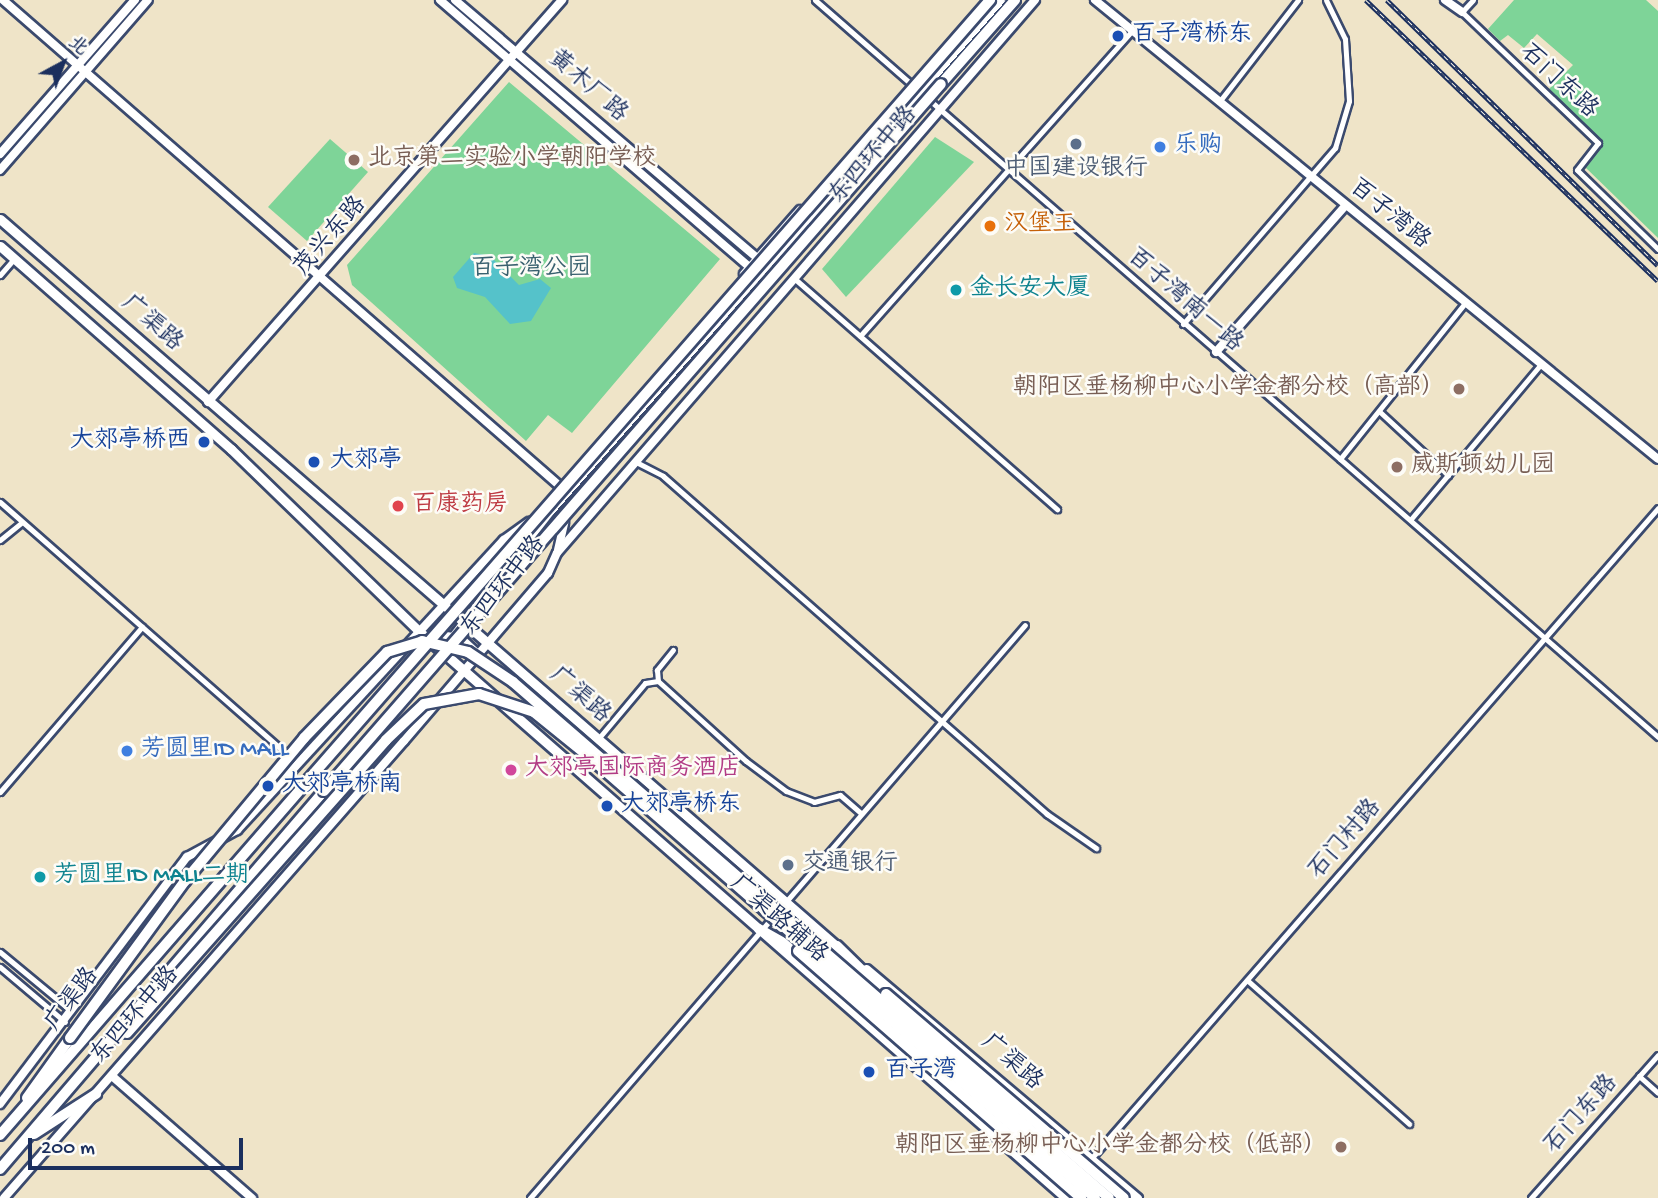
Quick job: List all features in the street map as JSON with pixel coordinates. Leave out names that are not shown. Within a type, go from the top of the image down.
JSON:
[{"type":"highway","name":"东四环中路","points":[[0,1135],[990,0]]},
{"type":"highway","name":"东四环中路","points":[[0,1169],[324,791],[1014,0]]},
{"type":"highway","name":"广渠路","points":[[8,1125],[185,881],[304,737],[387,652],[422,642],[468,652],[513,682],[1109,1198]]},
{"type":"highway","name":"广渠路","points":[[74,1082],[127,1033],[386,740],[424,704],[479,694],[534,712],[587,755],[1095,1198]]},
{"type":"highway","points":[[759,929],[798,951],[1081,1198]]},
{"type":"highway","points":[[837,946],[886,994],[1124,1198]]},
{"type":"highway","points":[[23,1142],[96,1094]]},
{"type":"main road","points":[[3,0],[560,486]]},
{"type":"main road","points":[[0,170],[135,0]]},
{"type":"main road","points":[[0,153],[148,0]]},
{"type":"main road","points":[[440,0],[513,55],[749,267]]},
{"type":"main road","name":"黄木厂路","points":[[455,0],[513,55],[757,258]]},
{"type":"main road","name":"茂兴东路","points":[[208,402],[322,278],[562,0]]},
{"type":"main road","name":"东四环中路","points":[[0,1104],[66,1023],[70,1010],[187,857],[237,830],[504,540],[525,526],[984,0]]},
{"type":"main road","name":"东四环中路","points":[[443,652],[456,637],[462,621],[509,567],[550,512],[1001,0]]},
{"type":"main road","name":"东四环中路","points":[[456,637],[471,630],[1020,0]]},
{"type":"main road","name":"东四环中路","points":[[4,1198],[488,644],[557,553],[1035,0]]},
{"type":"main road","name":"百子湾路","points":[[1095,0],[1658,459]]},
{"type":"main road","points":[[1445,0],[1462,12]]},
{"type":"main road","points":[[1216,352],[1346,205]]},
{"type":"main road","name":"广渠路","points":[[0,219],[783,901],[1137,1198]]},
{"type":"main road","name":"广渠路","points":[[0,246],[231,449],[420,632],[464,670]]},
{"type":"main road","points":[[525,526],[550,512]]},
{"type":"main road","points":[[557,553],[564,523]]},
{"type":"main road","points":[[509,567],[518,576]]},
{"type":"main road","points":[[420,632],[456,637],[573,736],[597,739]]},
{"type":"main road","name":"广渠路辅路","points":[[464,670],[1062,1197]]},
{"type":"main road","points":[[518,689],[555,703]]},
{"type":"main road","points":[[112,1076],[252,1198]]},
{"type":"street","name":"百子湾南一路","points":[[815,0],[912,82],[1008,173],[1410,519],[1658,737]]},
{"type":"street","points":[[1219,102],[1298,0]]},
{"type":"street","points":[[1183,324],[1313,178],[1335,148],[1349,101],[1345,39],[1326,0]]},
{"type":"street","points":[[1462,12],[1473,0]]},
{"type":"street","name":"石门东路","points":[[1462,12],[1598,144],[1577,170],[1658,249]]},
{"type":"street","points":[[860,336],[1132,31]]},
{"type":"street","points":[[0,275],[15,258]]},
{"type":"street","points":[[794,279],[1057,509]]},
{"type":"street","points":[[1340,459],[1466,302]]},
{"type":"street","points":[[1410,519],[1541,364]]},
{"type":"street","points":[[1380,412],[1448,475]]},
{"type":"street","points":[[636,462],[663,476],[943,719],[1047,814],[1096,848]]},
{"type":"street","points":[[0,502],[298,764]]},
{"type":"street","name":"石门村路","points":[[1062,1197],[1091,1159],[1658,508]]},
{"type":"street","points":[[0,540],[22,522]]},
{"type":"street","points":[[530,1198],[783,901],[1025,625]]},
{"type":"street","points":[[0,792],[142,627]]},
{"type":"street","points":[[673,650],[657,670],[658,681],[786,792],[814,803],[840,795],[861,813]]},
{"type":"street","points":[[597,739],[645,683],[658,681]]},
{"type":"street","points":[[0,951],[70,1010]]},
{"type":"street","points":[[0,967],[66,1023]]},
{"type":"street","points":[[1247,980],[1409,1124]]},
{"type":"street","name":"石门东路","points":[[1531,1198],[1658,1055]]},
{"type":"street","points":[[1639,1076],[1658,1093]]},
{"type":"street","points":[[1003,1143],[1023,1141],[1035,1111]]},
{"type":"green space","points":[[1514,0],[1646,0],[1658,11],[1658,238],[1585,167],[1602,143],[1549,89],[1573,65],[1537,34],[1524,48],[1508,35],[1500,41],[1488,29]]},
{"type":"green space","name":"百子湾公园","points":[[509,82],[720,259],[572,433],[548,415],[526,441],[352,285],[347,265]]},
{"type":"green space","points":[[935,137],[974,162],[846,297],[822,269]]},
{"type":"green space","points":[[330,139],[368,172],[307,241],[268,207]]},
{"type":"water","points":[[474,253],[490,256],[519,285],[540,279],[551,288],[531,321],[510,324],[485,297],[457,288],[453,277]]},
{"type":"railway","points":[[1366,0],[1658,281]]},
{"type":"railway","points":[[1387,0],[1658,265]]},
{"type":"place","name":"百子湾桥东","points":[[1118,36]]},
{"type":"place","name":"中国建设银行","points":[[1076,144]]},
{"type":"place","name":"乐购","points":[[1160,147]]},
{"type":"place","name":"北京第二实验小学朝阳学校","points":[[354,160]]},
{"type":"place","name":"汉堡王","points":[[990,226]]},
{"type":"place","name":"金长安大厦","points":[[956,290]]},
{"type":"place","name":"朝阳区垂杨柳中心小学金都分校（高部）","points":[[1459,389]]},
{"type":"place","name":"大郊亭桥西","points":[[204,442]]},
{"type":"place","name":"大郊亭","points":[[314,462]]},
{"type":"place","name":"威斯顿幼儿园","points":[[1397,467]]},
{"type":"place","name":"百康药房","points":[[398,506]]},
{"type":"place","name":"芳圆里ID MALL","points":[[127,751]]},
{"type":"place","name":"大郊亭国际商务酒店","points":[[511,770]]},
{"type":"place","name":"大郊亭桥南","points":[[268,786]]},
{"type":"place","name":"大郊亭桥东","points":[[607,806]]},
{"type":"place","name":"交通银行","points":[[788,865]]},
{"type":"place","name":"芳圆里ID MALL二期","points":[[40,877]]},
{"type":"place","name":"百子湾","points":[[869,1072]]},
{"type":"place","name":"朝阳区垂杨柳中心小学金都分校（低部）","points":[[1341,1147]]}]
